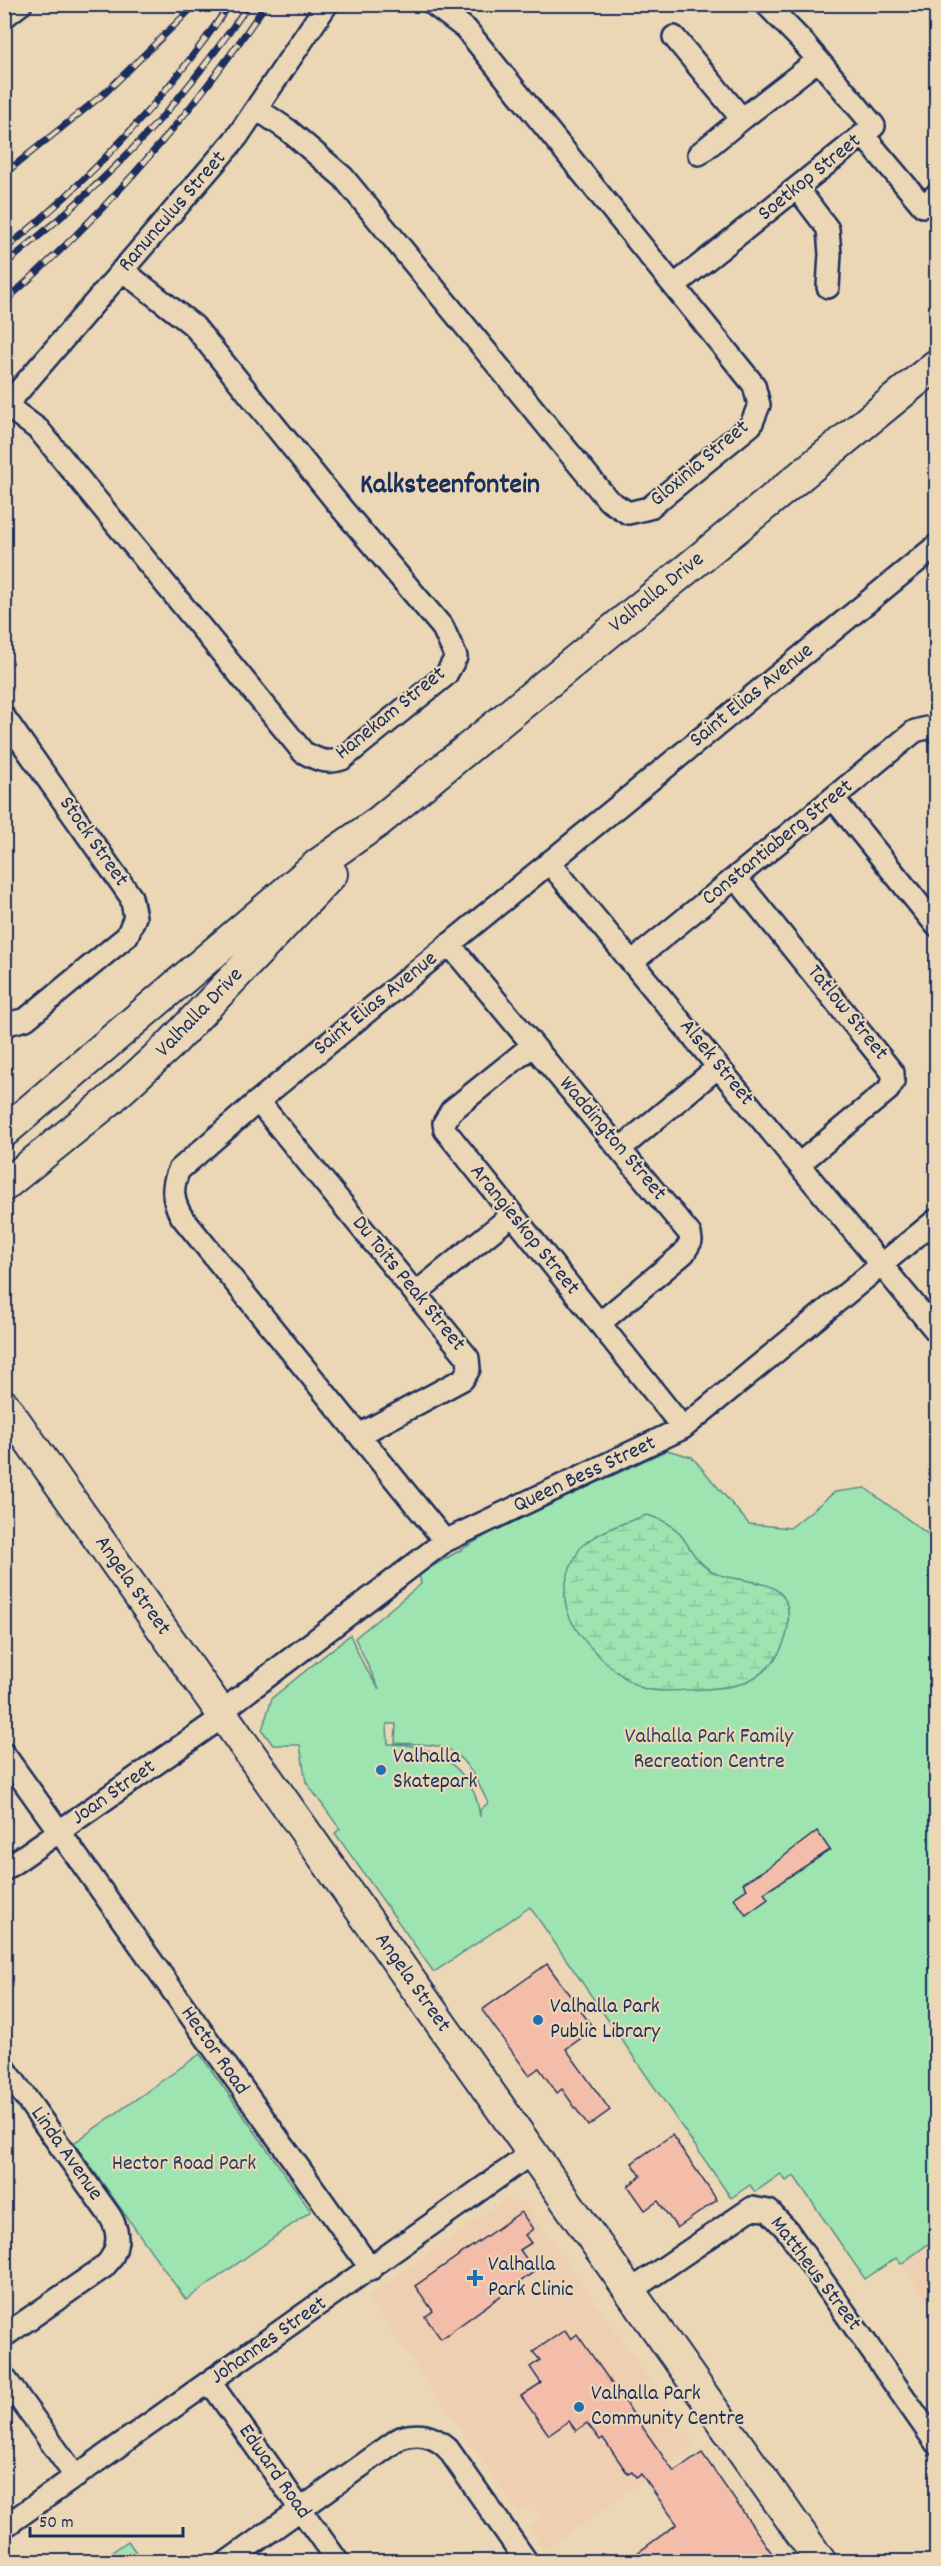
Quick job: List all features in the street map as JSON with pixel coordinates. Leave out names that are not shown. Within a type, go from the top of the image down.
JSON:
[{"type":"main road","name":"Valhalla Drive","points":[[4,1132],[318,864],[378,822],[936,365]]},
{"type":"main road","name":"Valhalla Drive","points":[[4,1186],[109,1101],[171,1044],[321,886],[378,822]]},
{"type":"main road","name":"Angela Street","points":[[4,1405],[820,2562]]},
{"type":"street","points":[[4,17],[21,4]]},
{"type":"street","name":"Ranunculus Street","points":[[6,407],[237,137],[327,4]]},
{"type":"street","name":"Gloxinia Street","points":[[257,109],[288,130],[343,177],[608,500],[628,513],[649,508],[751,425],[759,405],[754,385],[466,29],[433,4]]},
{"type":"street","name":"Soetkop Street","points":[[675,285],[874,126],[818,60],[766,4]]},
{"type":"street","points":[[674,37],[742,119]]},
{"type":"street","points":[[699,154],[818,60]]},
{"type":"street","points":[[863,135],[924,206],[936,195]]},
{"type":"street","points":[[797,188],[828,229],[830,254],[828,286]]},
{"type":"street","name":"Hanekam Street","points":[[6,407],[39,430],[296,743],[313,758],[332,762],[342,759],[446,675],[456,657],[443,628],[194,326],[123,270]]},
{"type":"street","name":"Saint Elias Avenue","points":[[445,1541],[182,1216],[173,1198],[175,1179],[185,1163],[258,1101],[936,546]]},
{"type":"street","name":"Stock Street","points":[[4,717],[132,897],[135,917],[127,936],[26,1019],[4,1025]]},
{"type":"street","name":"Constantiaberg Street","points":[[632,962],[915,731],[932,729]]},
{"type":"street","points":[[833,798],[936,925]]},
{"type":"street","name":"Alsek Street","points":[[549,862],[936,1331]]},
{"type":"street","name":"Tatlow Street","points":[[736,878],[893,1073],[893,1082],[888,1090],[799,1164]]},
{"type":"street","name":"Waddington Street","points":[[449,944],[687,1229],[691,1241],[684,1253],[600,1323]]},
{"type":"street","name":"Arangieskop Street","points":[[533,1045],[451,1110],[444,1123],[448,1137],[683,1428]]},
{"type":"street","points":[[620,1149],[718,1067]]},
{"type":"street","name":"Du Toits Peak Street","points":[[258,1101],[416,1293],[468,1358],[470,1364],[467,1375],[457,1383],[359,1435]]},
{"type":"street","points":[[416,1293],[512,1215]]},
{"type":"street","name":"Queen Bess Street","points":[[223,1714],[445,1541],[683,1428],[936,1220]]},
{"type":"street","name":"Joan Street","points":[[4,1870],[223,1714]]},
{"type":"street","name":"Hector Road","points":[[4,1754],[370,2269]]},
{"type":"street","name":"Linda Avenue","points":[[4,2067],[116,2224],[117,2245],[104,2267],[4,2336]]},
{"type":"street","name":"Johannes Street","points":[[4,2527],[532,2153]]},
{"type":"street","name":"Mattheus Street","points":[[630,2291],[752,2208],[770,2211],[787,2230],[936,2443]]},
{"type":"street","points":[[4,2377],[76,2477]]},
{"type":"street","name":"Edward Road","points":[[210,2382],[338,2562]]},
{"type":"street","points":[[227,2562],[400,2438],[412,2434],[429,2436],[440,2441],[448,2449],[527,2562]]},
{"type":"shaded area","points":[[504,2200],[525,2203],[695,2444],[545,2550],[529,2527],[541,2518],[532,2504],[519,2513],[367,2297]]},
{"type":"shaded area","points":[[936,2238],[936,2313],[901,2264]]},
{"type":"green space","name":"Valhalla Park Family Recreation Centre","points":[[667,1450],[692,1457],[749,1524],[790,1528],[835,1492],[865,1488],[936,1540],[936,2238],[901,2264],[896,2258],[865,2279],[794,2176],[786,2181],[781,2174],[755,2192],[750,2185],[731,2198],[530,1907],[434,1972],[335,1833],[340,1829],[306,1782],[300,1745],[273,1745],[262,1730],[272,1698],[350,1635],[364,1666],[379,1689],[355,1638],[421,1584],[419,1574],[490,1533]],"holes":[[[387,1724],[396,1724],[395,1743],[442,1747],[450,1750],[464,1762],[488,1803],[480,1810],[480,1817],[478,1803],[468,1782],[450,1763],[416,1746],[388,1744]]]},
{"type":"green space","points":[[647,1515],[661,1520],[679,1532],[694,1555],[710,1570],[720,1575],[768,1586],[778,1591],[785,1599],[788,1619],[785,1638],[777,1656],[761,1673],[740,1684],[721,1687],[678,1690],[645,1689],[624,1678],[611,1667],[577,1631],[567,1610],[565,1587],[579,1549],[599,1534]]},
{"type":"green space","name":"Hector Road Park","points":[[200,2054],[311,2211],[186,2300],[74,2143]]},
{"type":"green space","points":[[128,2541],[142,2561],[99,2561]]},
{"type":"building","points":[[817,1831],[830,1850],[764,1893],[768,1899],[746,1915],[734,1898],[747,1889],[743,1883],[771,1866]]},
{"type":"building","name":"Valhalla Park Public Library","points":[[547,1964],[594,2029],[566,2049],[610,2110],[588,2126],[562,2089],[557,2093],[539,2068],[529,2075],[482,2010]]},
{"type":"building","points":[[672,2135],[717,2200],[677,2228],[658,2201],[645,2210],[628,2186],[641,2176],[632,2163]]},
{"type":"building","name":"Valhalla Park Clinic","points":[[521,2212],[533,2229],[525,2235],[531,2243],[520,2250],[535,2271],[441,2339],[425,2317],[433,2311],[415,2286]]},
{"type":"building","points":[[565,2330],[571,2339],[577,2334],[674,2472],[702,2453],[778,2562],[625,2562],[677,2524],[641,2474],[636,2477],[632,2472],[628,2474],[603,2438],[600,2440],[587,2423],[576,2431],[569,2421],[549,2435],[521,2396],[541,2383],[530,2367],[540,2360],[533,2352]]},
{"type":"railway","points":[[4,174],[106,92],[196,4]]},
{"type":"railway","points":[[4,250],[67,195],[126,136],[180,72],[230,4]]},
{"type":"railway","points":[[4,265],[40,236],[108,174],[140,141],[197,75],[249,4]]},
{"type":"railway","points":[[4,302],[77,234],[145,162],[208,85],[266,4]]},
{"type":"place","name":"Valhalla Skatepark","points":[[381,1770]]},
{"type":"place","name":"Valhalla Park Public Library","points":[[538,2020]]},
{"type":"place","name":"Valhalla Park Clinic","points":[[475,2278]]},
{"type":"place","name":"Valhalla Park Community Centre","points":[[579,2407]]},
{"type":"district","name":"Kalksteenfontein","points":[[450,487]]}]
